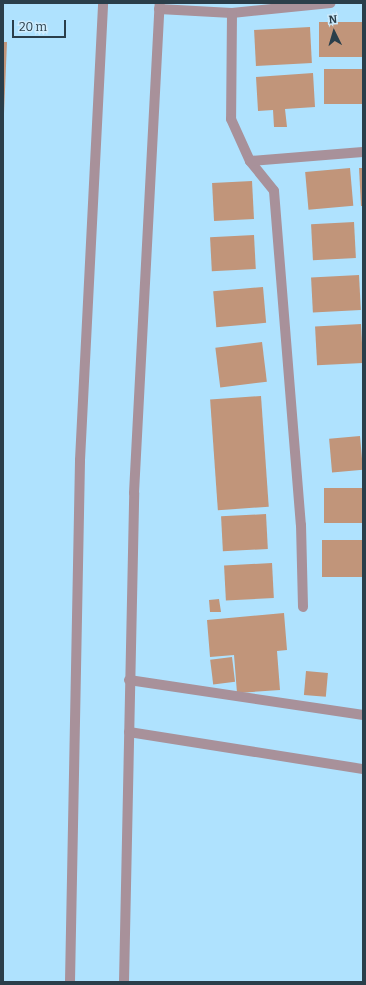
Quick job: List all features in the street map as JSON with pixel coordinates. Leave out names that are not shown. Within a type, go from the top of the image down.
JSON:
[{"type":"street","points":[[70,982],[80,460],[103,3]]},
{"type":"street","points":[[124,982],[134,493],[159,6],[232,13],[314,3],[330,3]]},
{"type":"street","points":[[232,13],[231,119],[250,161],[274,191],[301,524],[303,607]]},
{"type":"street","points":[[250,161],[363,152]]},
{"type":"street","points":[[130,680],[363,715]]},
{"type":"street","points":[[129,732],[363,769]]},
{"type":"building","points":[[319,22],[363,22],[363,57],[319,57]]},
{"type":"building","points":[[310,27],[312,63],[256,66],[254,30]]},
{"type":"building","points":[[3,42],[7,42],[4,113],[3,113]]},
{"type":"building","points":[[324,69],[363,69],[363,104],[324,104]]},
{"type":"building","points":[[313,73],[315,107],[285,109],[287,127],[274,127],[273,110],[258,111],[256,77]]},
{"type":"building","points":[[350,168],[353,206],[308,210],[305,172]]},
{"type":"building","points":[[359,168],[363,168],[363,206],[361,206]]},
{"type":"building","points":[[252,181],[254,219],[214,221],[212,183]]},
{"type":"building","points":[[354,222],[356,258],[313,260],[311,224]]},
{"type":"building","points":[[254,235],[256,269],[212,271],[210,237]]},
{"type":"building","points":[[359,275],[361,310],[313,312],[311,278]]},
{"type":"building","points":[[263,287],[266,323],[216,327],[213,291]]},
{"type":"building","points":[[361,324],[363,363],[317,365],[315,326]]},
{"type":"building","points":[[262,342],[267,382],[220,387],[215,348]]},
{"type":"building","points":[[261,396],[269,507],[218,510],[210,400]]},
{"type":"building","points":[[360,436],[363,470],[332,473],[329,439]]},
{"type":"building","points":[[324,488],[363,488],[363,523],[324,523]]},
{"type":"building","points":[[266,514],[268,549],[223,551],[221,516]]},
{"type":"building","points":[[322,540],[363,540],[363,577],[322,577]]},
{"type":"building","points":[[272,563],[274,598],[226,600],[224,566]]},
{"type":"building","points":[[219,599],[221,612],[210,612],[209,600]]},
{"type":"building","points":[[284,613],[287,650],[277,651],[280,690],[237,693],[234,655],[210,657],[207,620]]},
{"type":"building","points":[[232,657],[235,682],[213,684],[210,660]]},
{"type":"building","points":[[306,671],[328,673],[326,697],[304,695]]}]
